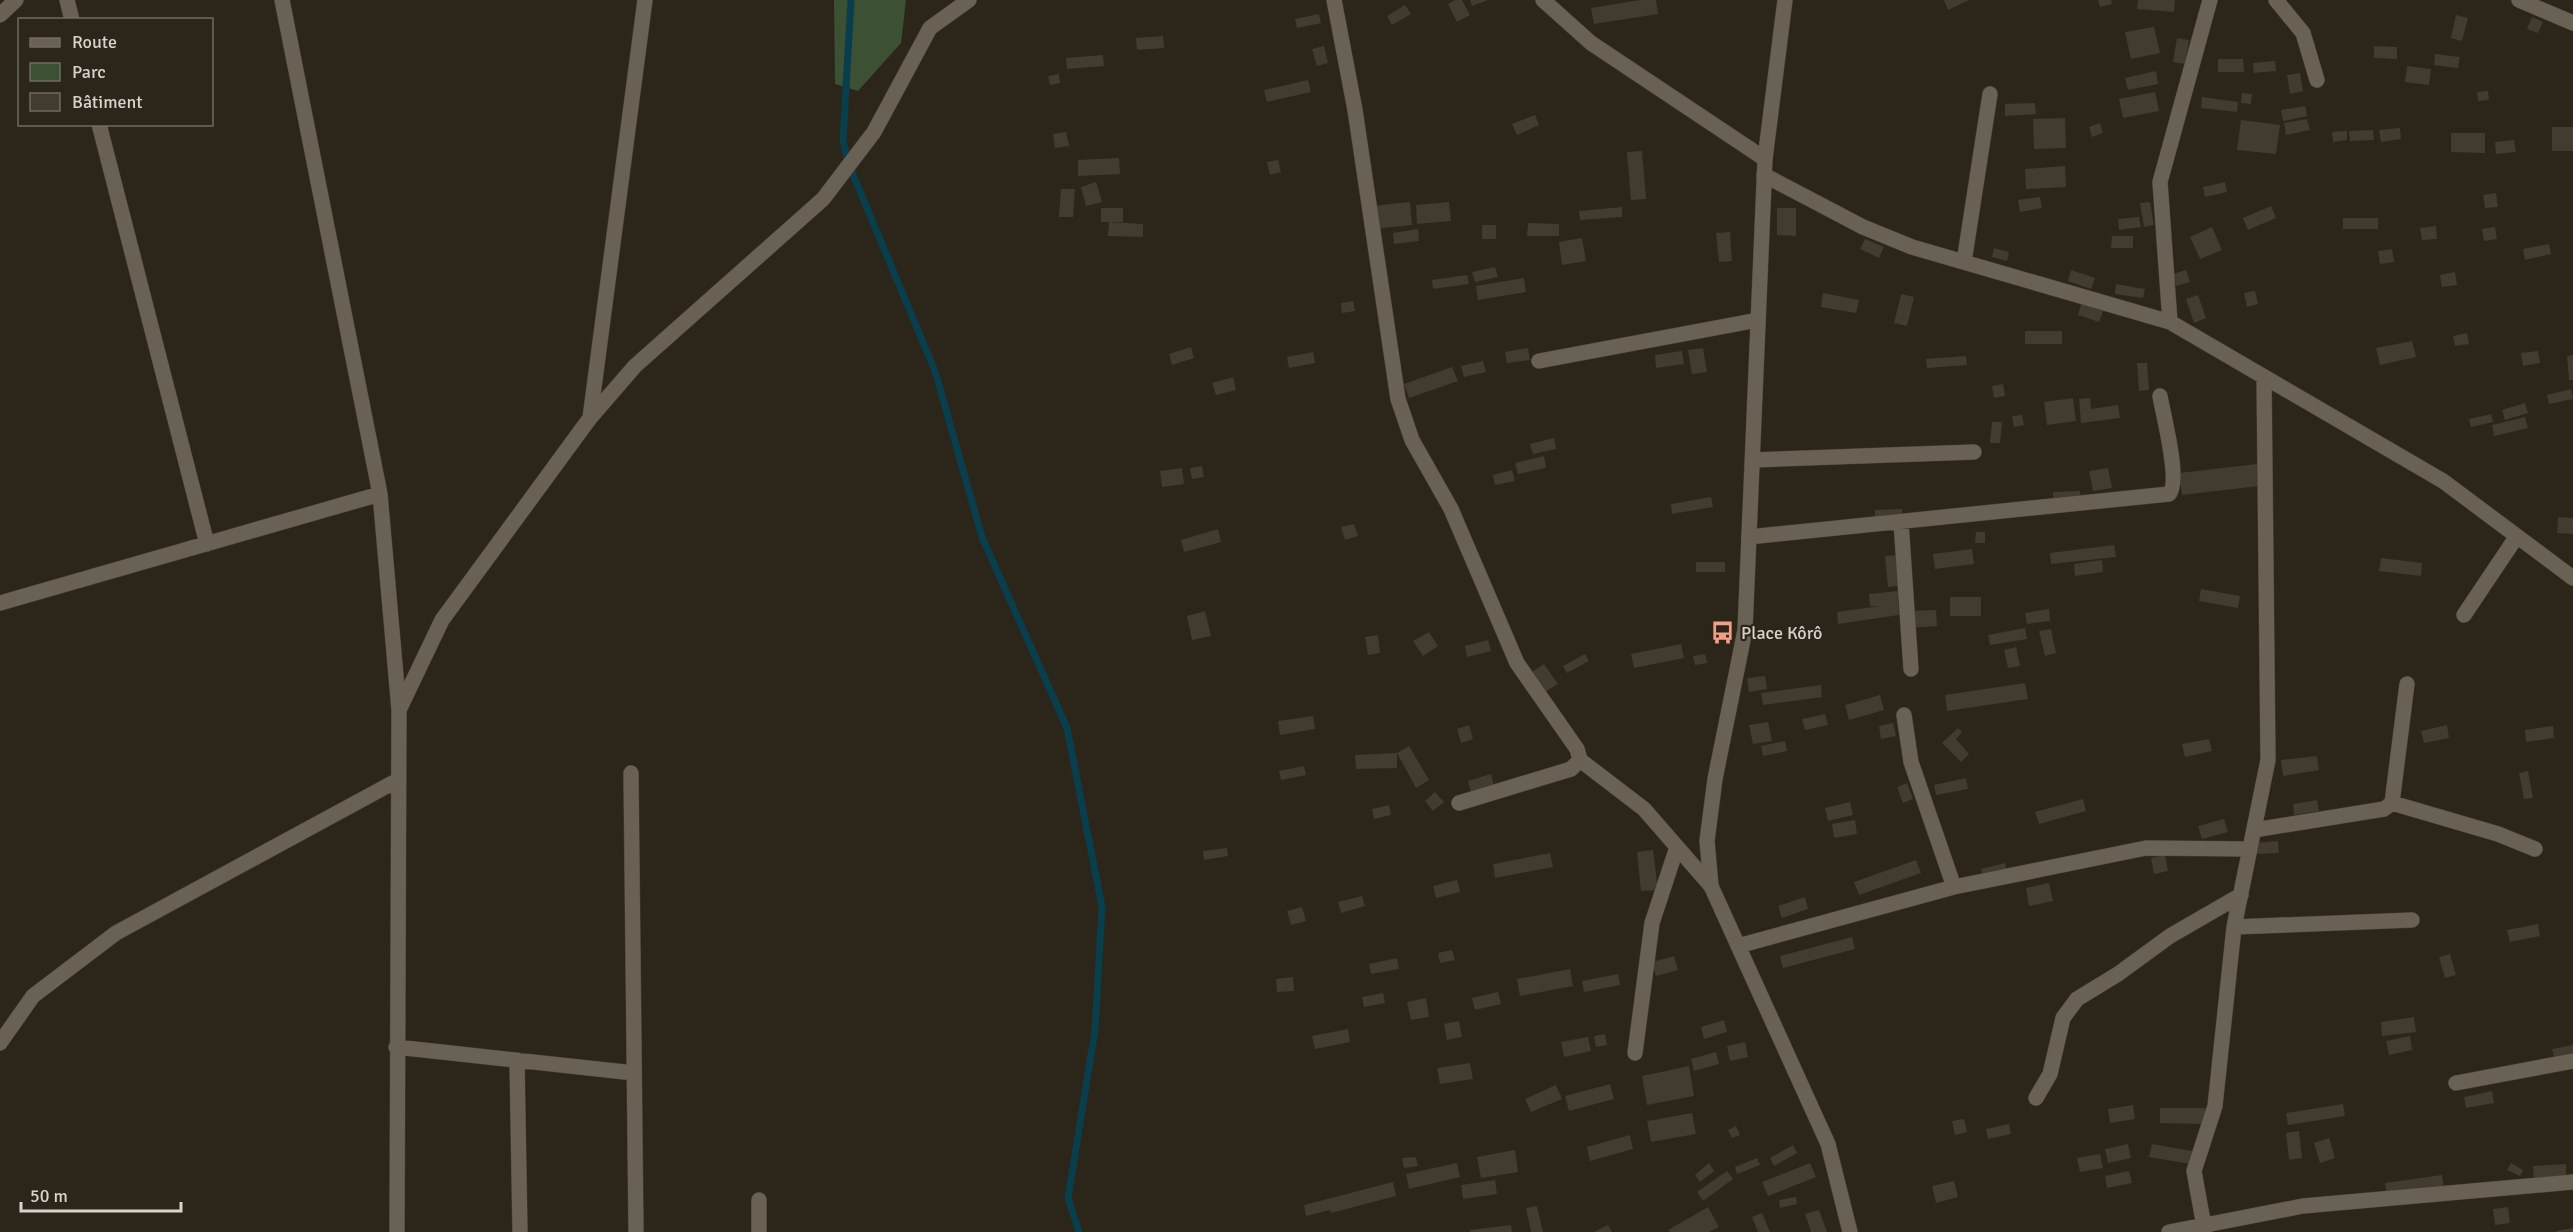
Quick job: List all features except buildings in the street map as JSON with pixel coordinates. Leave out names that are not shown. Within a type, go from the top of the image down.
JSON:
[{"type":"street","points":[[0,15],[16,0]]},
{"type":"street","points":[[67,0],[72,18]]},
{"type":"street","points":[[282,0],[380,494],[399,710],[397,1232]]},
{"type":"street","points":[[590,418],[645,0]]},
{"type":"street","points":[[399,710],[442,620],[590,418],[635,366],[823,199],[874,132],[930,28],[969,0]]},
{"type":"street","points":[[1334,0],[1355,110],[1398,399],[1412,440],[1451,509],[1517,663],[1577,749],[1580,760],[1630,796],[1712,886]]},
{"type":"street","points":[[1543,0],[1591,43],[1765,159]]},
{"type":"street","points":[[1785,0],[1765,159],[1745,630],[1715,779],[1707,841],[1712,886],[1828,1144],[1850,1232]]},
{"type":"street","points":[[2170,322],[2160,182],[2210,0]]},
{"type":"street","points":[[2276,0],[2303,33],[2317,80]]},
{"type":"street","points":[[2519,0],[2573,23]]},
{"type":"street","points":[[1964,262],[1990,94]]},
{"type":"street","points":[[100,126],[207,544]]},
{"type":"street","points":[[1764,175],[1863,227],[1912,247],[2170,322],[2443,481],[2573,578]]},
{"type":"street","points":[[1539,361],[1758,320]]},
{"type":"street","points":[[2205,1229],[2194,1171],[2215,1106],[2234,927],[2268,760],[2264,377]]},
{"type":"street","points":[[1749,537],[2169,494],[2173,486],[2173,469],[2160,396]]},
{"type":"street","points":[[1752,460],[1974,452]]},
{"type":"street","points":[[0,603],[380,494]]},
{"type":"street","points":[[1901,522],[1911,669]]},
{"type":"street","points":[[2464,615],[2517,536]]},
{"type":"street","points":[[2254,830],[2384,809],[2392,803],[2407,684]]},
{"type":"street","points":[[1904,715],[1911,762],[1954,887]]},
{"type":"street","points":[[1459,803],[1571,769],[1580,760]]},
{"type":"street","points":[[631,773],[636,1232]]},
{"type":"street","points":[[0,1043],[33,996],[116,933],[398,780]]},
{"type":"street","points":[[2392,803],[2498,834],[2535,849]]},
{"type":"street","points":[[1635,1053],[1652,923],[1677,847]]},
{"type":"street","points":[[1738,946],[1954,887],[2146,848],[2250,849]]},
{"type":"street","points":[[2036,1098],[2050,1074],[2063,1018],[2076,999],[2118,974],[2170,936],[2241,895]]},
{"type":"street","points":[[2234,927],[2412,920]]},
{"type":"street","points":[[396,1047],[634,1073]]},
{"type":"street","points":[[517,1060],[520,1232]]},
{"type":"street","points":[[2456,1083],[2573,1061]]},
{"type":"street","points":[[2169,1232],[2205,1229],[2303,1206],[2573,1182]]},
{"type":"street","points":[[759,1200],[759,1232]]},
{"type":"green space","points":[[834,0],[906,0],[901,43],[858,91],[835,84]]},
{"type":"waterway","points":[[851,0],[843,141],[849,165],[935,371],[982,537],[1067,728],[1102,907],[1095,1030],[1068,1198],[1079,1232]]},
{"type":"place","name":"Place Kôrô","points":[[1723,633]]}]
